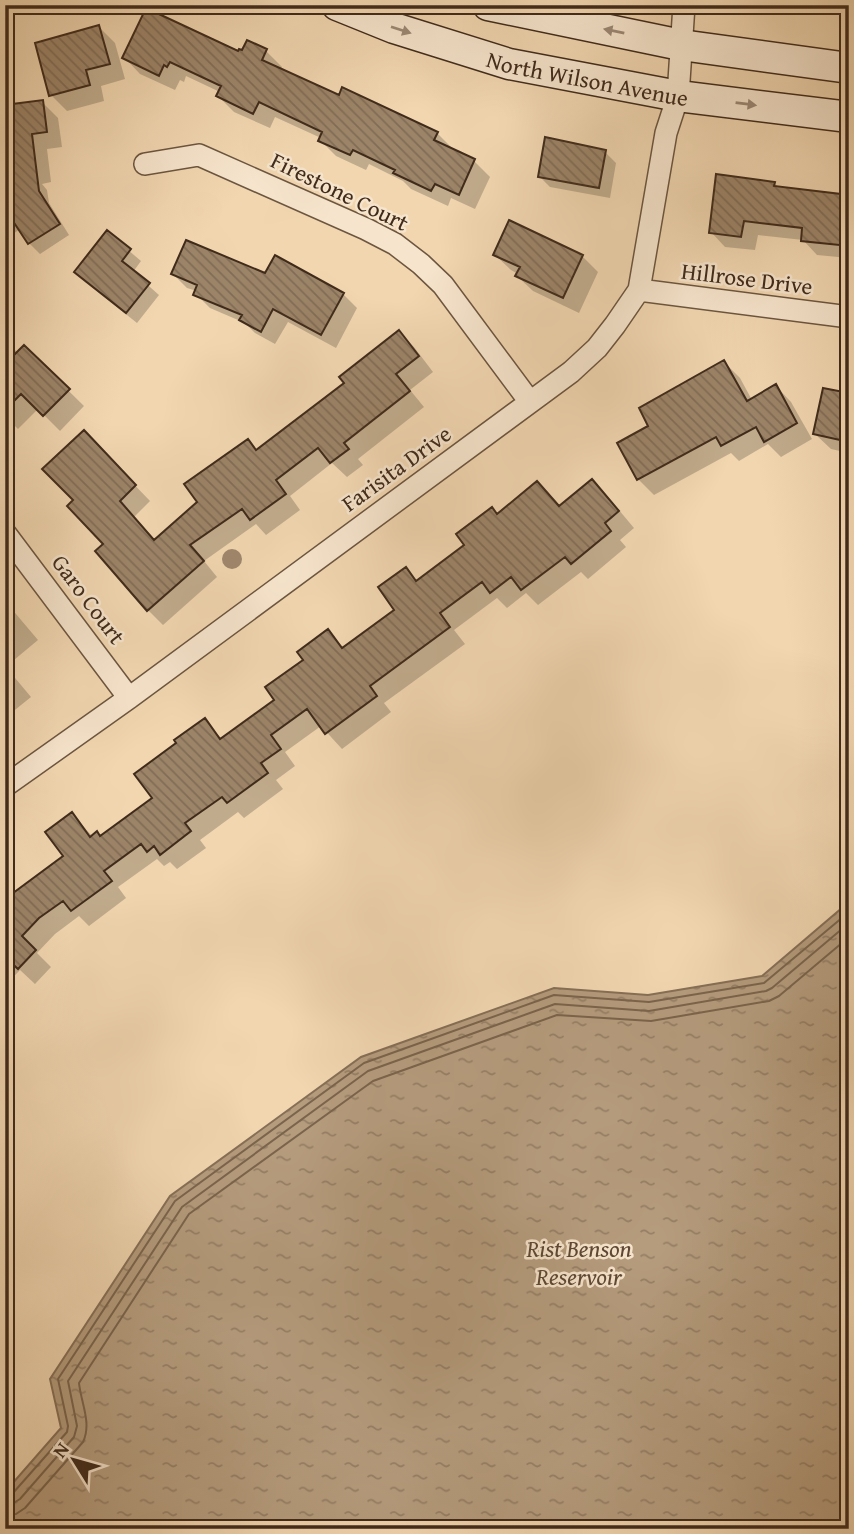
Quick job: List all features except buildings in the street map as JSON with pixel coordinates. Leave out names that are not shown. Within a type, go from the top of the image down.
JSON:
[{"type":"main road","name":"North Wilson Avenue","points":[[337,5],[394,28],[509,64],[678,96],[849,117]]},
{"type":"main road","points":[[488,5],[681,45],[849,68]]},
{"type":"street","points":[[681,45],[684,5]]},
{"type":"street","name":"Farisita Drive","points":[[5,786],[129,698],[571,372],[597,348],[639,290],[666,132],[678,96],[681,45]]},
{"type":"street","name":"Firestone Court","points":[[145,164],[199,155],[395,244],[443,285],[530,402]]},
{"type":"street","name":"Hillrose Drive","points":[[639,290],[849,317]]},
{"type":"street","name":"Garo Court","points":[[5,533],[129,698]]},
{"type":"water","name":"Rist Benson Reservoir","points":[[849,902],[849,1529],[5,1529],[5,1492],[61,1428],[50,1379],[170,1196],[361,1057],[554,988],[648,995],[762,976]]}]
